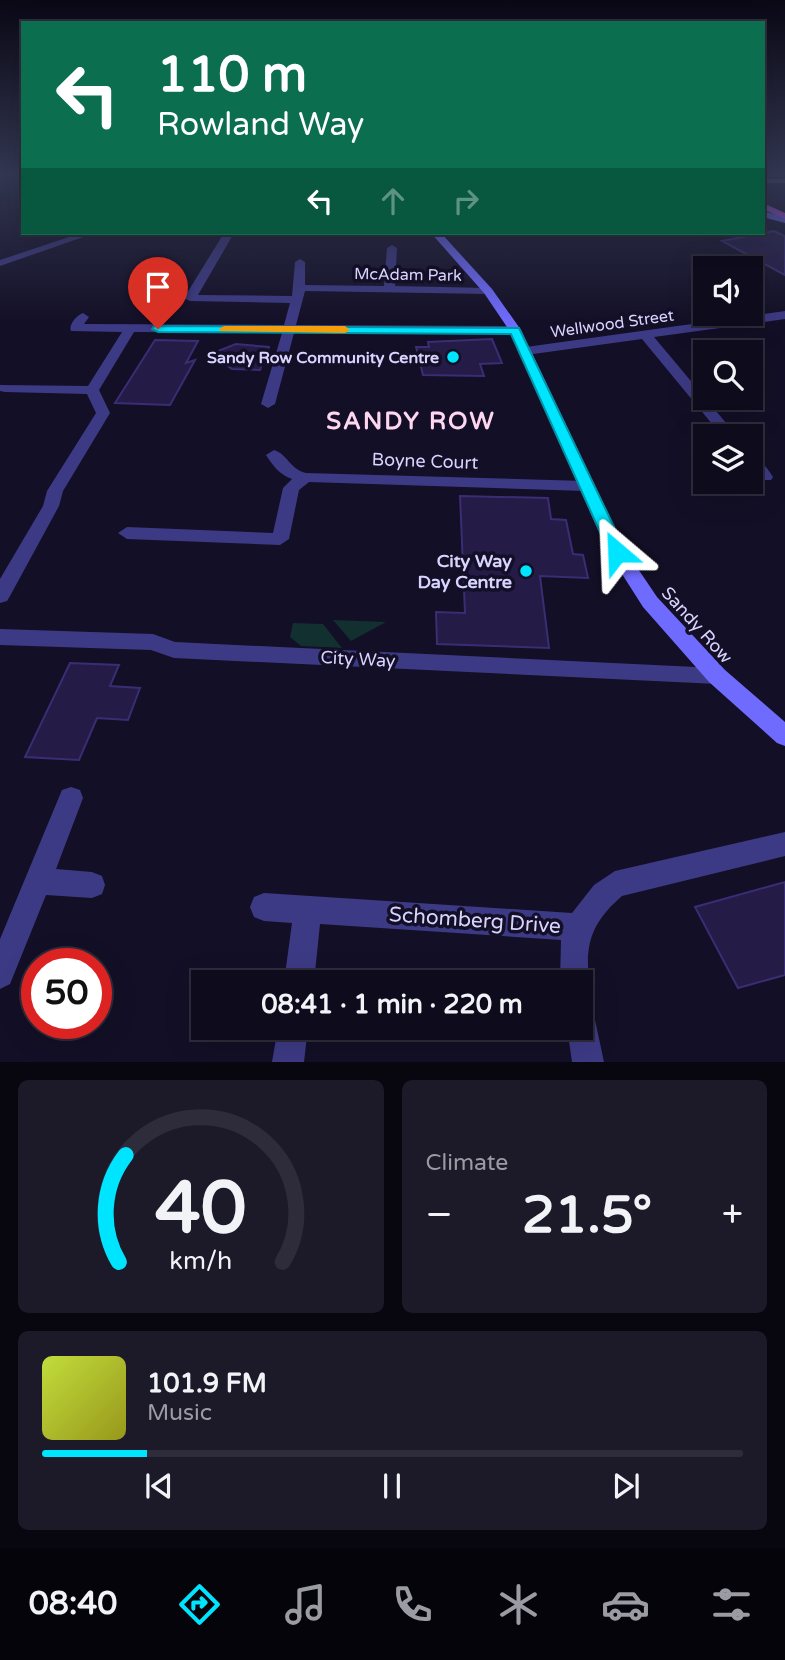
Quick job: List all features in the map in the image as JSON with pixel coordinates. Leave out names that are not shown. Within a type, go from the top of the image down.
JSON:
[{"type":"main road","name":"Sandy Row","points":[[438,235],[488,290],[515,330],[617,552],[650,603],[717,677],[780,726]]},
{"type":"street","points":[[0,263],[84,235]]},
{"type":"street","name":"McAdam Park","points":[[228,235],[190,298],[299,294],[328,288],[488,290]]},
{"type":"street","points":[[389,289],[392,247]]},
{"type":"street","points":[[268,404],[299,294],[300,262]]},
{"type":"street","name":"Wellwood Street","points":[[526,351],[785,315]]},
{"type":"street","points":[[83,317],[75,328],[515,330]]},
{"type":"street","points":[[768,318],[785,329]]},
{"type":"street","points":[[92,390],[130,329]]},
{"type":"street","points":[[646,335],[720,424]]},
{"type":"street","points":[[5,388],[92,390]]},
{"type":"street","points":[[0,596],[51,506],[55,491],[103,413],[92,390]]},
{"type":"street","points":[[127,533],[280,539],[291,488],[303,479],[280,466],[274,455]]},
{"type":"street","name":"Boyne Court","points":[[303,479],[321,477],[585,486]]},
{"type":"street","name":"City Way","points":[[9,637],[153,642],[174,650],[717,677]]},
{"type":"street","points":[[0,974],[71,798]]},
{"type":"street","name":"Schomberg Drive","points":[[264,906],[578,927],[594,901],[615,884],[785,844]]},
{"type":"street","points":[[37,881],[92,885]]},
{"type":"street","points":[[300,970],[308,910]]},
{"type":"street","points":[[573,970],[571,958],[578,927]]},
{"type":"street","points":[[288,1062],[291,1040]]},
{"type":"street","points":[[585,1040],[588,1062]]},
{"type":"green space","points":[[333,620],[386,622],[351,641]]},
{"type":"green space","points":[[293,623],[323,624],[342,648],[301,646],[290,637]]},
{"type":"building","points":[[774,231],[785,236],[785,275],[763,263],[763,256],[750,256],[722,241],[765,235]]},
{"type":"building","name":"Sandy Row Community Centre","points":[[492,339],[502,363],[480,364],[484,376],[423,375],[416,347],[429,347],[428,342]]},
{"type":"building","points":[[155,340],[198,341],[186,363],[195,360],[170,405],[115,403]]},
{"type":"building","points":[[236,344],[269,347],[260,370],[232,369],[210,354]]},
{"type":"building","name":"City Way Day Centre","points":[[460,496],[548,498],[551,519],[566,520],[573,554],[583,555],[588,578],[540,576],[549,648],[437,644],[436,612],[465,613]]},
{"type":"building","points":[[70,663],[119,665],[110,686],[140,688],[128,720],[97,718],[79,760],[25,757]]},
{"type":"building","points":[[785,882],[785,975],[738,988],[695,907]]},
{"type":"slow traffic","points":[[224,329],[345,330]]},
{"type":"place","name":"Sandy Row Community Centre","points":[[453,357]]},
{"type":"place","name":"City Way Day Centre","points":[[526,571]]},
{"type":"district","name":"SANDY ROW","points":[[411,421]]},
{"type":"route","points":[[158,329],[515,330],[617,552]]}]
